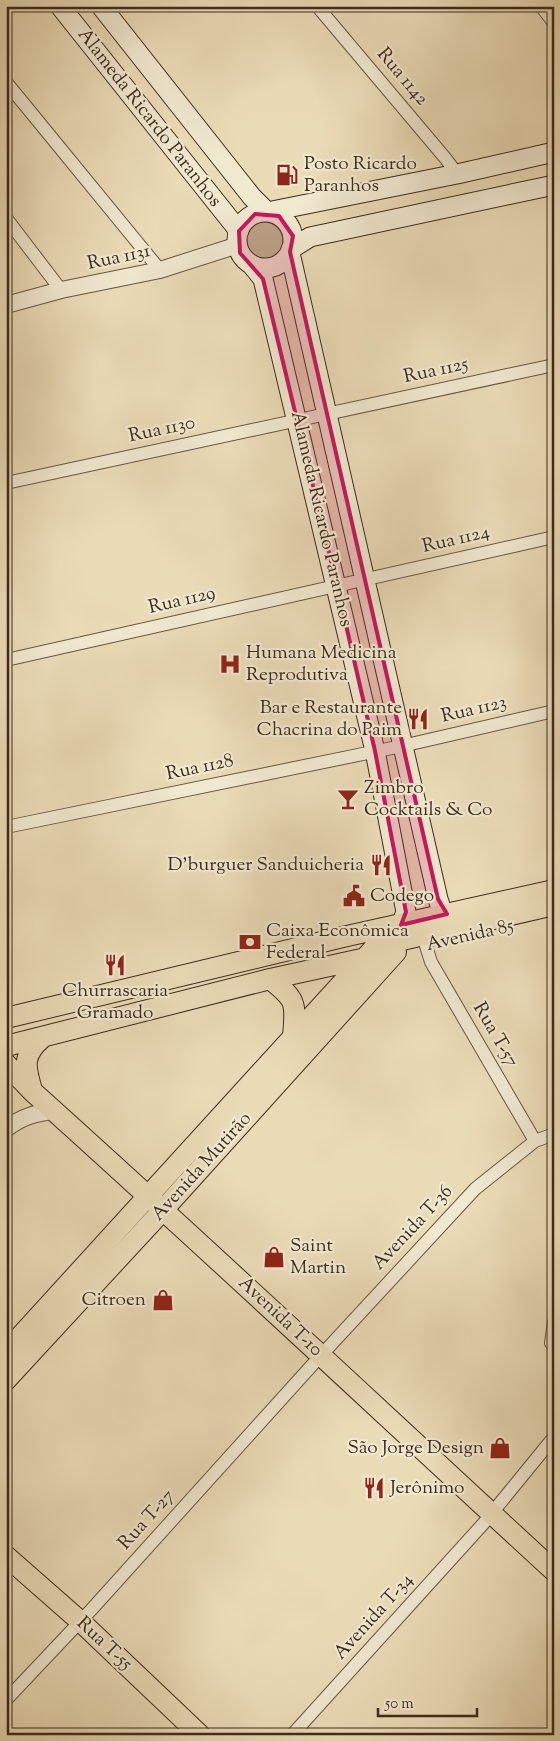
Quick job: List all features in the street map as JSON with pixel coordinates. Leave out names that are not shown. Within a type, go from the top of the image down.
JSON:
[{"type":"main road","name":"Alameda Ricardo Paranhos","points":[[60,6],[238,238]]},
{"type":"main road","name":"Alameda Ricardo Paranhos","points":[[101,6],[252,197],[267,212]]},
{"type":"main road","points":[[554,152],[456,174],[255,214],[245,220],[238,238],[245,259],[251,264],[268,268],[285,260],[291,251],[310,237],[554,185]]},
{"type":"main road","points":[[267,212],[279,216],[288,224],[293,236],[291,251]]},
{"type":"main road","name":"Alameda Ricardo Paranhos","points":[[291,251],[402,746],[438,899],[441,908],[447,914]]},
{"type":"main road","name":"Alameda Ricardo Paranhos","points":[[251,264],[263,279],[375,751],[406,912],[401,925]]},
{"type":"main road","name":"Avenida 85","points":[[6,1018],[347,936],[554,890]]},
{"type":"main road","points":[[362,959],[376,946],[554,905]]},
{"type":"main road","name":"Avenida 85","points":[[6,1046],[270,979],[554,917]]},
{"type":"main road","name":"Avenida Mutirão","points":[[6,1380],[164,1210],[396,952]]},
{"type":"main road","name":"Avenida Mutirão","points":[[6,1352],[362,959]]},
{"type":"main road","points":[[270,979],[284,990],[296,1010],[293,1036]]},
{"type":"main road","points":[[33,1092],[26,1070],[27,1060],[34,1045],[42,1038]]},
{"type":"main road","name":"Avenida T-10","points":[[6,1064],[33,1092],[164,1210],[318,1359],[420,1448],[487,1519],[554,1571]]},
{"type":"main road","name":"Rua T-55","points":[[6,1556],[80,1621],[200,1735]]},
{"type":"street","name":"Rua 1142","points":[[317,6],[446,159],[456,174]]},
{"type":"street","points":[[540,6],[554,23]]},
{"type":"street","points":[[6,82],[160,270]]},
{"type":"street","points":[[6,218],[61,290]]},
{"type":"street","name":"Rua 1131","points":[[6,305],[61,290],[160,270],[238,238]]},
{"type":"street","name":"Rua 1125","points":[[326,413],[554,365]]},
{"type":"street","name":"Rua 1130","points":[[6,483],[326,413]]},
{"type":"street","name":"Rua 1124","points":[[366,580],[554,538]]},
{"type":"street","name":"Rua 1129","points":[[6,660],[366,580]]},
{"type":"street","name":"Rua 1123","points":[[402,746],[554,711]]},
{"type":"street","name":"Rua 1128","points":[[6,827],[402,746]]},
{"type":"street","name":"Rua T-57","points":[[426,946],[431,962],[535,1142]]},
{"type":"street","points":[[6,1129],[15,1122],[35,1113],[54,1111]]},
{"type":"street","name":"Avenida T-36","points":[[318,1359],[475,1188],[535,1142],[554,1134]]},
{"type":"street","points":[[554,1322],[551,1343],[554,1346]]},
{"type":"street","name":"Rua T-27","points":[[6,1700],[318,1359]]},
{"type":"street","name":"Avenida T-34","points":[[292,1735],[487,1519],[554,1436]]},
{"type":"highlighted area","points":[[255,214],[279,216],[293,236],[290,252],[438,899],[447,914],[401,925],[406,912],[375,751],[337,586],[263,279],[240,253],[239,231]]},
{"type":"green space","points":[[264,222],[278,227],[283,241],[278,255],[264,260],[250,255],[245,241],[250,227]]},
{"type":"place","name":"Posto Ricardo Paranhos","points":[[287,175]]},
{"type":"place","name":"Humana Medicina Reprodutiva","points":[[230,664]]},
{"type":"place","name":"Bar e Restaurante Chacrina do Paim","points":[[418,719]]},
{"type":"place","name":"Zimbro Cocktails & Co","points":[[348,799]]},
{"type":"place","name":"D'burguer Sanduicheria","points":[[381,865]]},
{"type":"place","name":"Codego","points":[[354,896]]},
{"type":"place","name":"Caixa Econômica Federal","points":[[250,942]]},
{"type":"place","name":"Churrascaria Gramado","points":[[115,965]]},
{"type":"place","name":"Saint Martin","points":[[274,1257]]},
{"type":"place","name":"Citroen","points":[[163,1300]]},
{"type":"place","name":"São Jorge Design","points":[[500,1448]]},
{"type":"place","name":"Jerônimo","points":[[374,1488]]}]
